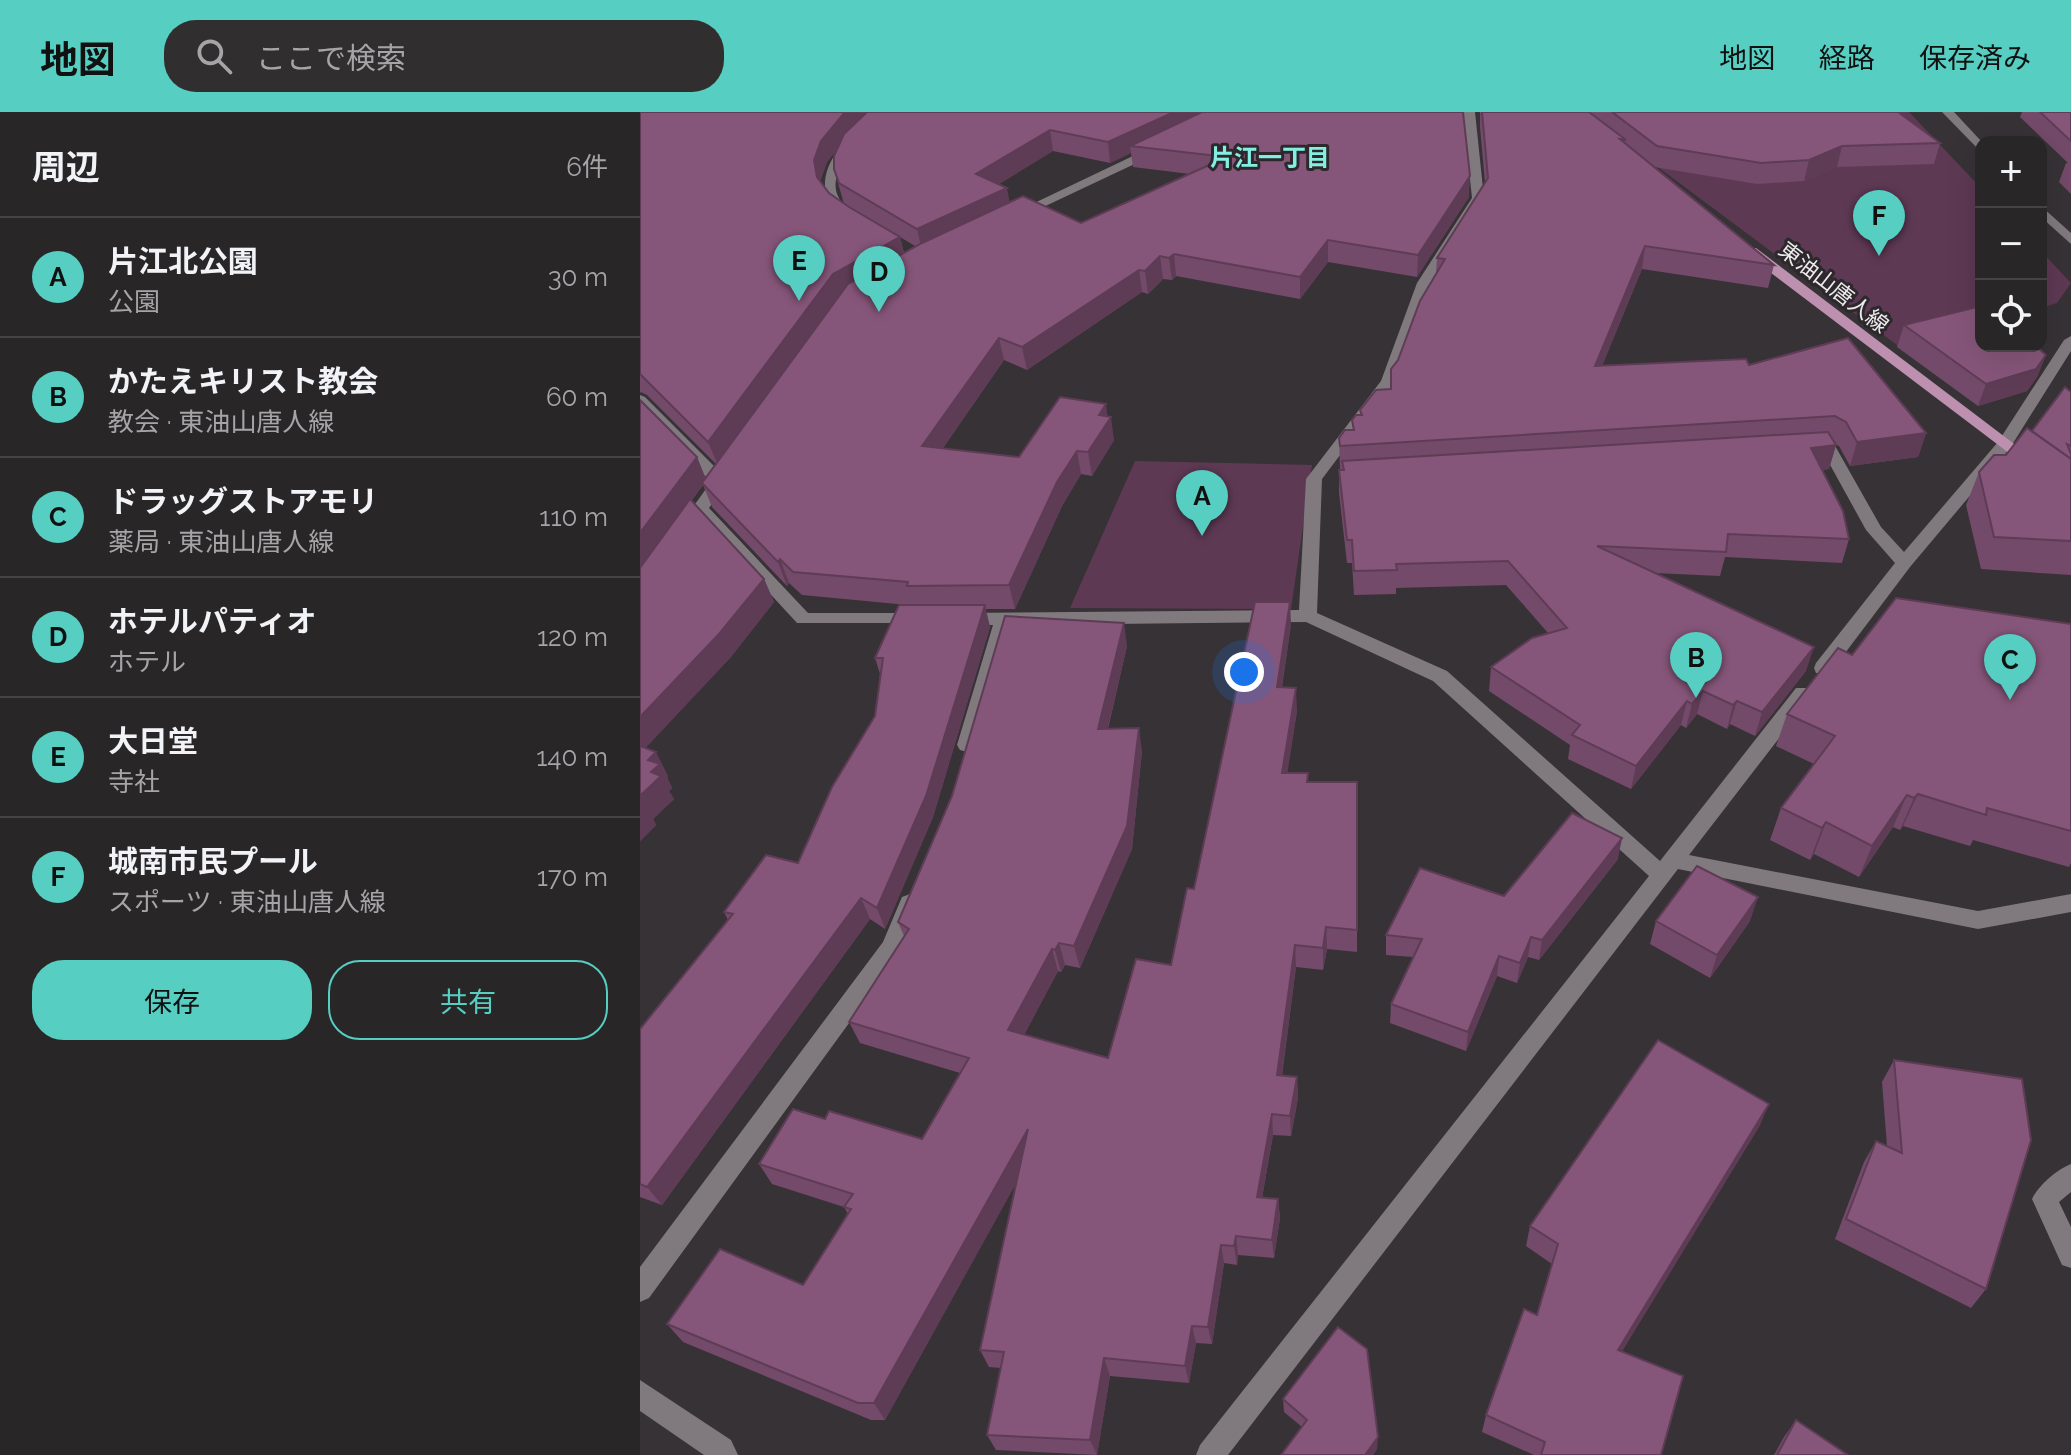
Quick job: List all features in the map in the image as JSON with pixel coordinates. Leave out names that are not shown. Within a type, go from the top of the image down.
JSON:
[{"type":"main road","name":"東油山唐人線","points":[[1743,245],[2071,495]]},
{"type":"street","points":[[861,223],[837,208],[831,197],[828,176],[842,155],[883,112]]},
{"type":"street","points":[[1308,616],[1321,478],[1388,382],[1424,283],[1478,198],[1469,112]]},
{"type":"street","points":[[1948,112],[1975,141]]},
{"type":"street","points":[[1006,219],[1164,145]]},
{"type":"street","points":[[2047,216],[2071,240]]},
{"type":"street","points":[[1210,1455],[1904,563],[2004,445],[2071,340]]},
{"type":"street","points":[[640,400],[725,474],[675,543]]},
{"type":"street","points":[[1796,449],[1828,447],[1874,530],[1904,563]]},
{"type":"street","points":[[701,509],[803,619],[1308,616],[1440,676],[1667,867],[1978,920],[2071,903]]},
{"type":"street","points":[[959,772],[1004,619]]},
{"type":"street","points":[[640,1289],[892,947],[916,890]]},
{"type":"street","points":[[2071,1176],[2045,1199],[2071,1256]]},
{"type":"street","points":[[640,1394],[724,1455]]},
{"type":"shaded area","points":[[1636,112],[1909,112],[1975,182],[1975,327],[1901,348],[1655,165]]},
{"type":"shaded area","points":[[2047,257],[2071,283],[2057,303],[2047,306]]},
{"type":"shaded area","points":[[1135,461],[1312,465],[1291,609],[1070,608]]},
{"type":"building","points":[[640,112],[845,112],[821,141],[814,160],[817,177],[829,193],[900,237],[833,274],[708,442],[640,374]]},
{"type":"building","points":[[867,112],[1174,112],[1108,142],[1050,130],[976,174],[1007,188],[917,229],[839,183],[834,156],[844,134]]},
{"type":"building","points":[[1202,112],[1463,112],[1470,176],[1418,255],[1328,240],[1300,277],[1174,254],[1169,258],[1160,256],[1145,271],[1139,270],[1022,347],[999,338],[922,446],[1019,457],[1060,397],[1106,404],[1099,415],[1111,417],[1088,452],[1077,451],[1057,482],[1009,585],[907,586],[908,582],[793,572],[780,559],[778,562],[702,483],[848,284],[922,243],[1023,196],[1081,223],[1227,157],[1130,146]]},
{"type":"building","points":[[1482,112],[1589,112],[1774,265],[1645,246],[1595,366],[1746,359],[1749,365],[1848,338],[1926,433],[1857,442],[1846,422],[1835,416],[1340,446],[1339,438],[1345,430],[1354,430],[1352,420],[1356,415],[1362,415],[1360,410],[1376,390],[1391,389],[1391,369],[1398,360],[1420,301],[1445,259],[1437,258],[1488,178]]},
{"type":"building","points":[[1612,112],[1898,112],[1940,143],[1842,146],[1809,160],[1761,163],[1657,146]]},
{"type":"building","points":[[2040,112],[2071,112],[2071,141]]},
{"type":"building","points":[[1975,307],[1975,352],[2043,352],[2046,355],[2036,369],[1986,384],[1904,325]]},
{"type":"building","points":[[2065,387],[2071,392],[2071,446],[2067,444],[2071,459],[2032,431]]},
{"type":"building","points":[[640,400],[697,457],[640,533]]},
{"type":"building","points":[[2027,428],[2071,459],[2071,541],[1994,537],[1979,472],[1994,455],[2006,455]]},
{"type":"building","points":[[1828,432],[1836,445],[1811,448],[1843,511],[1849,539],[1728,534],[1726,552],[1597,546],[1814,647],[1762,712],[1737,701],[1733,705],[1703,691],[1692,704],[1687,701],[1636,766],[1572,735],[1580,725],[1491,667],[1532,638],[1567,628],[1508,561],[1396,564],[1397,570],[1354,571],[1352,540],[1347,540],[1339,470],[1344,470],[1342,461]]},
{"type":"building","points":[[690,499],[764,579],[719,634],[640,717],[640,568]]},
{"type":"building","points":[[1896,598],[2071,624],[2071,831],[1987,808],[1986,815],[1918,794],[1914,798],[1907,795],[1872,846],[1826,822],[1822,828],[1781,808],[1835,736],[1787,714],[1838,648],[1852,655]]},
{"type":"building","points":[[1255,602],[1290,602],[1277,687],[1296,688],[1282,773],[1308,773],[1307,782],[1357,782],[1357,930],[1326,927],[1323,948],[1295,945],[1277,1075],[1297,1077],[1290,1116],[1272,1114],[1257,1197],[1278,1199],[1272,1240],[1236,1236],[1234,1246],[1221,1245],[1208,1327],[1192,1326],[1185,1366],[1104,1358],[1090,1440],[987,1435],[1004,1352],[980,1350],[1028,1129],[874,1403],[858,1403],[667,1324],[720,1249],[803,1285],[851,1209],[844,1207],[853,1194],[759,1164],[793,1109],[825,1119],[829,1111],[922,1139],[969,1058],[849,1022],[909,929],[898,922],[952,796],[1005,616],[1124,623],[1098,729],[1139,728],[1127,826],[1074,946],[1059,943],[1055,950],[1052,949],[1008,1030],[1108,1058],[1136,959],[1171,965],[1187,888],[1194,889]]},
{"type":"building","points":[[899,605],[985,605],[926,796],[877,908],[861,898],[647,1187],[640,1184],[640,1029],[733,914],[724,912],[766,855],[798,863],[832,787],[875,716],[883,658],[875,658]]},
{"type":"building","points":[[640,746],[656,752],[648,760],[660,764],[651,772],[661,776],[640,796]]},
{"type":"building","points":[[1572,813],[1622,838],[1542,940],[1531,937],[1520,963],[1499,956],[1468,1032],[1391,1004],[1422,939],[1386,935],[1420,868],[1504,896]]},
{"type":"building","points":[[1697,866],[1758,897],[1717,955],[1656,921]]},
{"type":"building","points":[[1658,1040],[1769,1104],[1618,1350],[1683,1376],[1661,1455],[1541,1455],[1545,1442],[1486,1415],[1524,1309],[1537,1315],[1558,1244],[1530,1226]]},
{"type":"building","points":[[1894,1060],[2022,1079],[2031,1140],[1986,1289],[1846,1219],[1876,1141],[1902,1153]]},
{"type":"building","points":[[1338,1327],[1367,1349],[1378,1437],[1365,1455],[1281,1455],[1307,1420],[1283,1399]]},
{"type":"building","points":[[1796,1420],[1848,1455],[1777,1455]]},
{"type":"place","name":"城南市民プール","points":[[1879,256]]},
{"type":"place","name":"大日堂","points":[[799,301]]},
{"type":"place","name":"ホテルパティオ","points":[[879,312]]},
{"type":"place","name":"片江北公園","points":[[1202,536]]},
{"type":"place","name":"かたえキリスト教会","points":[[1696,698]]},
{"type":"place","name":"ドラッグストアモリ","points":[[2010,700]]},
{"type":"district","name":"片江一丁目","points":[[1270,157]]}]
